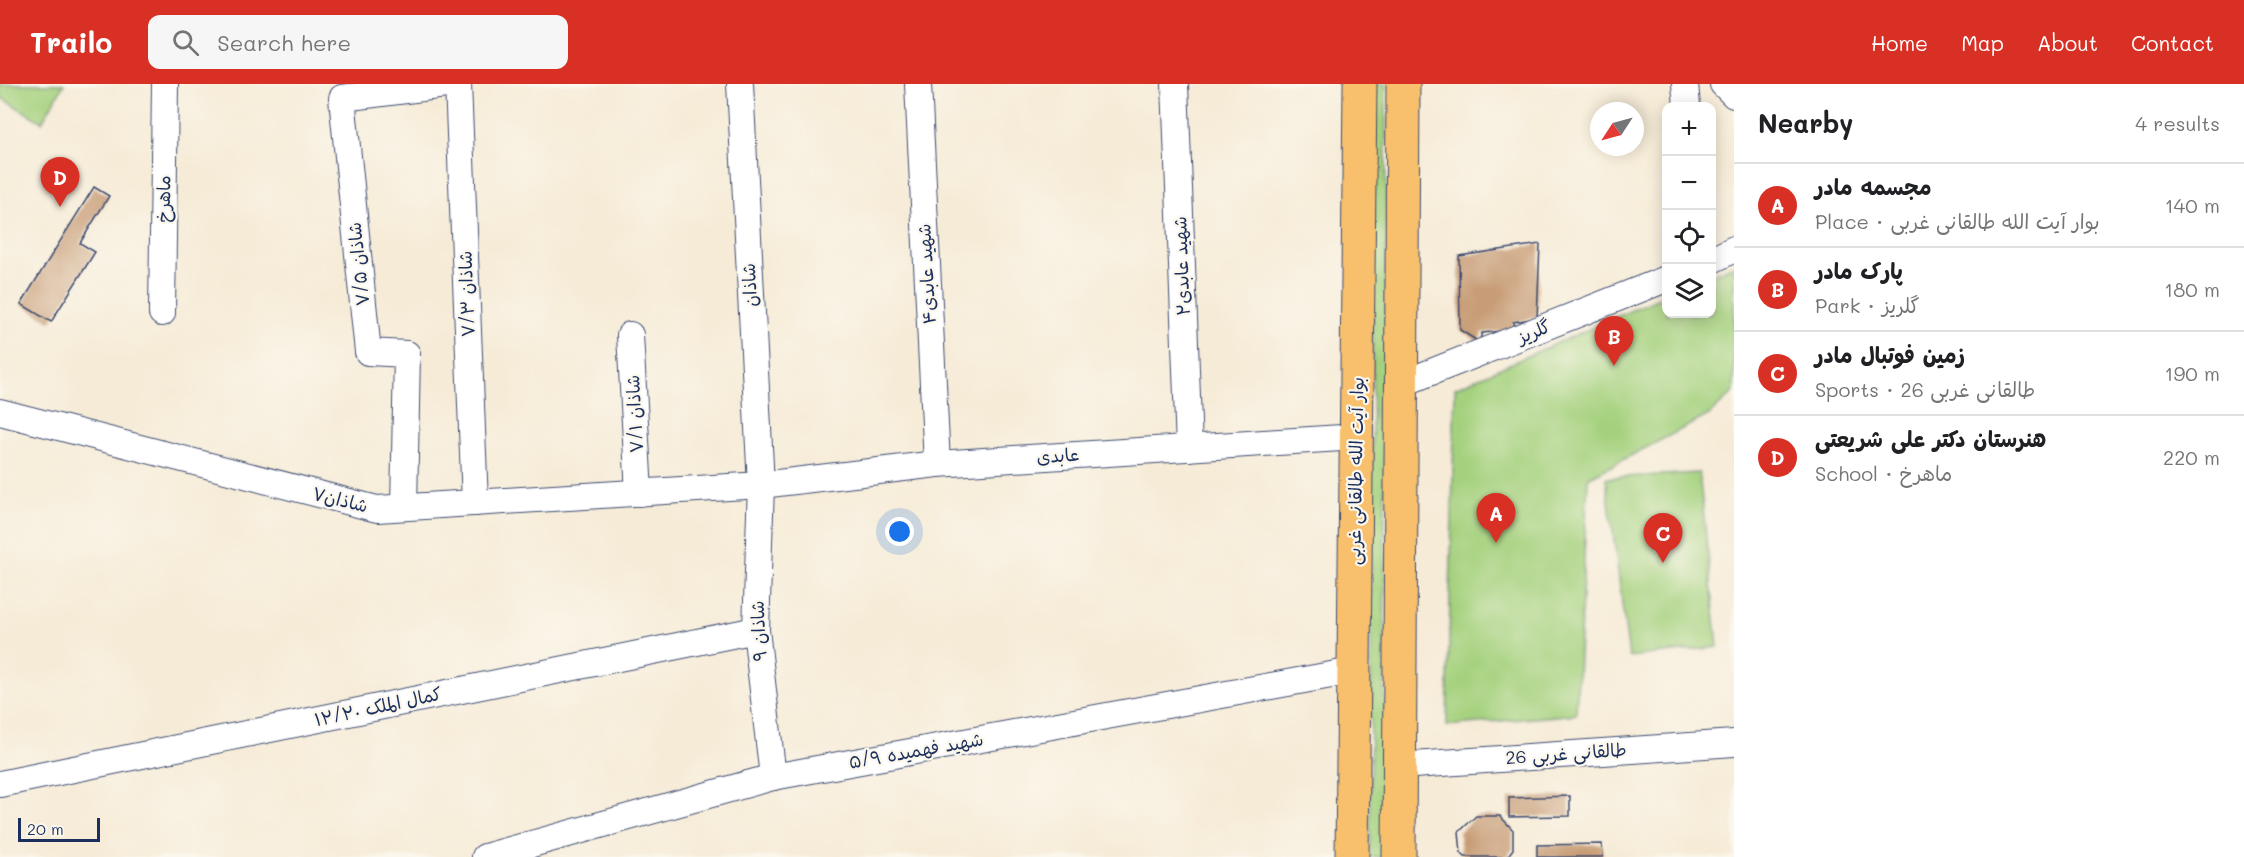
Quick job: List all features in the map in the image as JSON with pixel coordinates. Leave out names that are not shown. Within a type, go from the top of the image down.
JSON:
[{"type":"main road","name":"بوار آیت الله طالقانی غربی","points":[[1352,857],[1360,84]]},
{"type":"main road","points":[[1399,857],[1403,84]]},
{"type":"street","name":"ماهرخ","points":[[162,313],[165,84]]},
{"type":"street","name":"شاذان ۷/۳","points":[[456,84],[475,503]]},
{"type":"street","name":"شاذان ۷/۵","points":[[404,507],[407,354],[368,352],[342,98],[456,84]]},
{"type":"street","name":"شاذان","points":[[740,84],[761,485]]},
{"type":"street","name":"شهید عابدی۴","points":[[918,84],[937,464]]},
{"type":"street","name":"شهید عابدی۲","points":[[1175,84],[1189,448]]},
{"type":"street","points":[[1685,84],[1687,102]]},
{"type":"street","points":[[1723,84],[1734,95]]},
{"type":"street","points":[[1716,258],[1734,249]]},
{"type":"street","name":"گلریز","points":[[1401,384],[1662,281]]},
{"type":"street","name":"شاذان ۷/۱","points":[[630,335],[639,493]]},
{"type":"street","name":"شاذان۷","points":[[0,412],[377,509],[761,485]]},
{"type":"street","name":"عابدی","points":[[761,485],[937,464],[1357,437]]},
{"type":"street","name":"شاذان ۹","points":[[761,485],[756,630],[773,777]]},
{"type":"street","name":"کمال الملک ۱۲/۲۰","points":[[0,784],[756,630]]},
{"type":"street","name":"شهید فهمیده ۵/۹","points":[[485,857],[773,777],[1353,671]]},
{"type":"street","name":"طالقانی غربی 26","points":[[1399,766],[1734,743]]},
{"type":"green space","points":[[0,84],[64,84],[42,122],[0,97]]},
{"type":"green space","points":[[1374,84],[1386,84],[1384,857],[1370,857]]},
{"type":"green space","points":[[1734,265],[1734,392],[1709,415],[1588,478],[1576,714],[1447,726],[1455,388],[1662,297],[1662,318],[1716,318],[1716,273]]},
{"type":"green space","points":[[1699,473],[1718,647],[1629,657],[1606,478]]},
{"type":"building","points":[[94,187],[109,196],[80,243],[95,252],[51,322],[21,304]]},
{"type":"building","points":[[1540,244],[1537,318],[1513,322],[1513,330],[1482,333],[1479,342],[1460,330],[1459,256]]},
{"type":"building","points":[[1570,796],[1570,816],[1509,817],[1509,798]]},
{"type":"building","points":[[1476,816],[1500,816],[1513,830],[1513,849],[1507,857],[1465,857],[1461,853],[1459,832]]},
{"type":"building","points":[[1602,844],[1603,857],[1537,857],[1537,845]]},
{"type":"place","name":"هنرستان دکتر علی شریعتی","points":[[60,207]]},
{"type":"place","name":"پارک مادر","points":[[1614,366]]},
{"type":"place","name":"مجسمه مادر","points":[[1496,543]]},
{"type":"place","name":"زمین فوتبال مادر","points":[[1663,563]]}]
